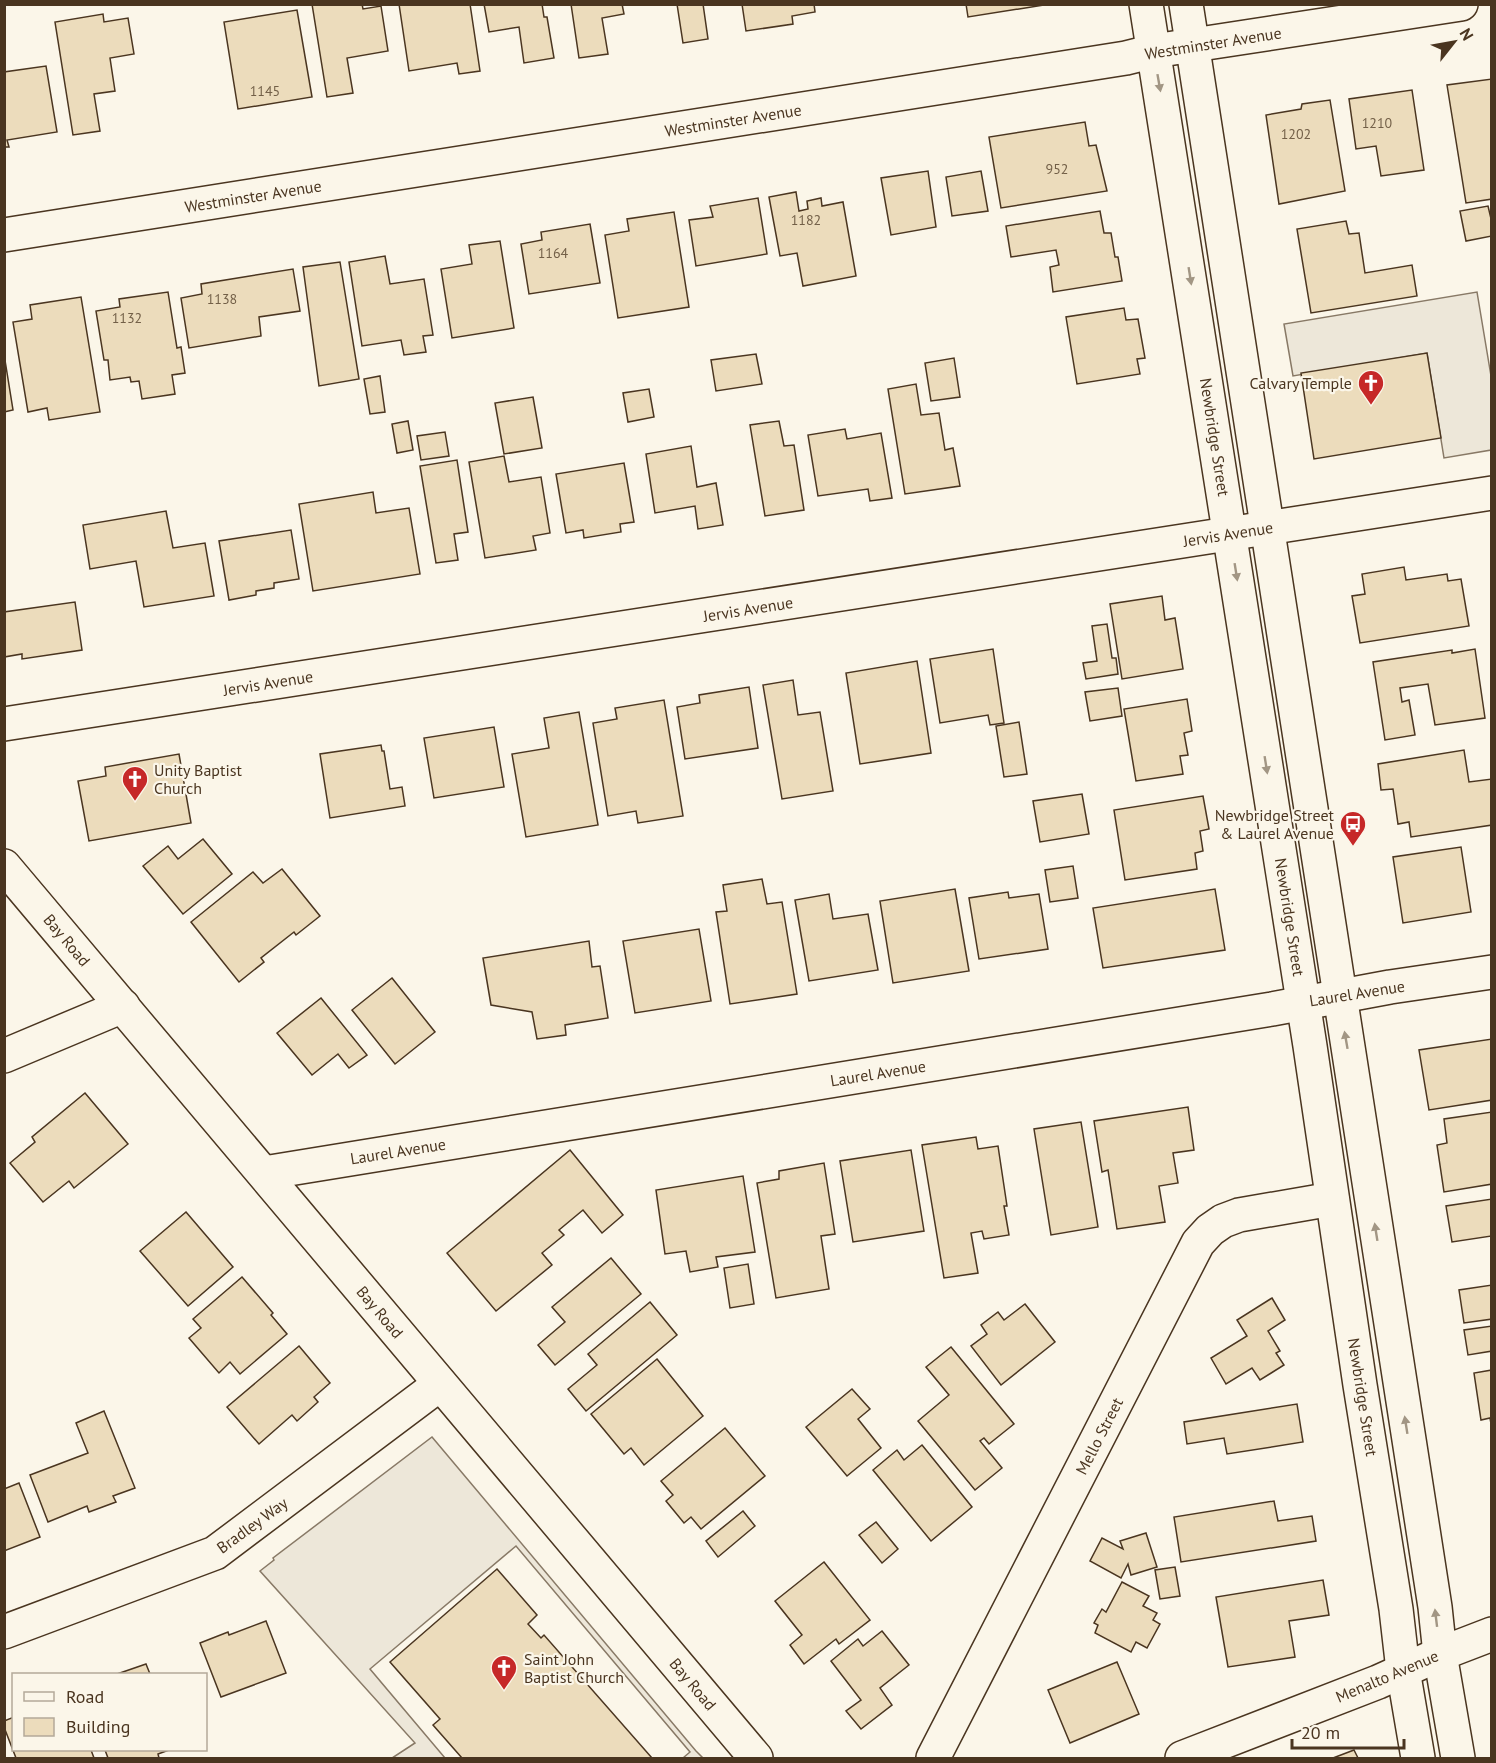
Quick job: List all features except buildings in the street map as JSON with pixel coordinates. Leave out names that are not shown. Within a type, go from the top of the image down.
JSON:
[{"type":"street","name":"Newbridge Street","points":[[1146,4],[1303,1002],[1418,1758]]},
{"type":"street","points":[[1186,4],[1433,1595],[1440,1654],[1458,1758]]},
{"type":"street","name":"Westminster Avenue","points":[[4,235],[1461,4]]},
{"type":"street","name":"Jervis Avenue","points":[[4,724],[1491,493]]},
{"type":"street","name":"Bay Road","points":[[4,866],[756,1758]]},
{"type":"street","name":"Laurel Avenue","points":[[264,1173],[1491,972]]},
{"type":"street","points":[[4,1056],[123,1006]]},
{"type":"street","name":"Mello Street","points":[[933,1758],[1198,1244],[1216,1225],[1239,1215],[1332,1199]]},
{"type":"street","name":"Bradley Way","points":[[4,1632],[215,1553],[440,1384]]},
{"type":"street","name":"Menalto Avenue","points":[[1182,1758],[1378,1682],[1491,1634]]},
{"type":"shaded area","points":[[1477,292],[1491,376],[1491,450],[1444,458],[1427,353],[1293,376],[1284,324]]},
{"type":"shaded area","points":[[432,1437],[703,1758],[683,1758],[690,1752],[516,1546],[370,1669],[445,1758],[392,1758],[415,1743],[260,1571],[274,1560],[273,1558]]},
{"type":"place","name":"Calvary Temple","points":[[1371,406]]},
{"type":"place","name":"Unity Baptist Church","points":[[135,802]]},
{"type":"place","name":"Newbridge Street & Laurel Avenue","points":[[1353,847]]},
{"type":"place","name":"Saint John Baptist Church","points":[[504,1691]]}]
